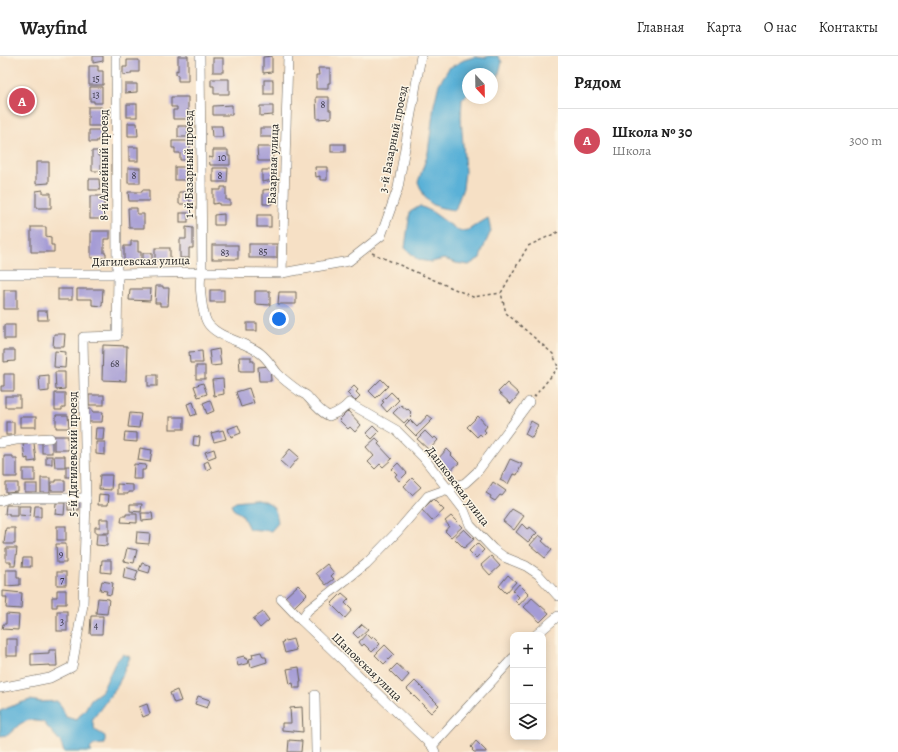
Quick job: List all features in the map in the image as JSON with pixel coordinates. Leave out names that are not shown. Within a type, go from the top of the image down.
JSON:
[{"type":"street","name":"8-й Аллейный проезд","points":[[116,56],[117,274]]},
{"type":"street","name":"1-й Базарный проезд","points":[[200,56],[202,272]]},
{"type":"street","name":"Базарная улица","points":[[282,274],[288,56]]},
{"type":"street","name":"3-й Базарный проезд","points":[[282,274],[349,261],[381,236],[398,188],[421,56]]},
{"type":"street","name":"Дягилевская улица","points":[[0,274],[202,272],[282,274]]},
{"type":"street","name":"Дашковская улица","points":[[202,272],[200,281],[202,310],[209,325],[223,335],[259,352],[267,359],[277,373],[299,392],[306,395],[310,401],[325,414],[329,416],[335,414],[349,402],[396,430],[423,456],[464,510],[470,525],[493,549],[504,557],[526,566],[538,574],[558,596]]},
{"type":"street","name":"5-й Дягилевский проезд","points":[[0,688],[50,678],[72,667],[83,605],[86,498],[83,337],[117,336],[117,274]]},
{"type":"street","points":[[301,620],[308,610],[366,564],[398,531],[428,496],[464,483],[477,472],[530,402]]},
{"type":"street","points":[[0,443],[16,440],[50,438]]},
{"type":"street","points":[[0,501],[9,498],[86,498]]},
{"type":"street","name":"Шаповская улица","points":[[281,599],[433,749]]},
{"type":"street","points":[[539,632],[558,616]]},
{"type":"street","points":[[433,749],[510,661]]},
{"type":"street","points":[[315,695],[316,752]]},
{"type":"path","points":[[530,402],[558,367],[553,354],[506,313],[501,292],[528,246],[558,232]]},
{"type":"path","points":[[364,249],[473,297],[501,292]]},
{"type":"water","points":[[489,56],[498,56],[502,62],[498,77],[498,68],[462,68],[461,117],[465,172],[463,188],[455,210],[435,206],[427,200],[418,182],[428,153],[434,105],[439,84],[449,68],[464,60],[474,57],[484,58]]},
{"type":"water","points":[[420,206],[431,211],[456,229],[462,231],[468,230],[488,218],[491,231],[480,258],[469,265],[444,259],[431,262],[418,260],[405,248],[410,212]]},
{"type":"water","points":[[253,499],[271,505],[276,512],[278,523],[271,531],[249,529],[242,515],[233,509],[231,504],[236,501]]},
{"type":"water","points":[[123,654],[130,657],[118,685],[92,720],[95,730],[105,736],[105,744],[94,745],[90,749],[92,752],[64,752],[60,741],[43,722],[29,720],[20,724],[8,735],[0,736],[0,711],[30,700],[41,702],[57,701],[62,707],[66,717],[76,720],[91,699],[102,691],[115,663]]},
{"type":"building","points":[[93,56],[103,56],[103,61],[93,63]]},
{"type":"building","points":[[178,56],[188,56],[188,81],[178,81],[176,70],[178,71]]},
{"type":"building","points":[[272,56],[272,72],[263,73],[263,57]]},
{"type":"building","points":[[213,58],[223,58],[223,72],[213,72]]},
{"type":"building","points":[[127,60],[139,60],[139,72],[131,72],[131,74],[123,75],[123,67],[127,67]]},
{"type":"building","points":[[89,66],[98,66],[98,71],[103,71],[103,85],[89,85]]},
{"type":"building","points":[[318,68],[330,68],[330,83],[328,83],[328,89],[316,89],[316,75],[319,75]]},
{"type":"building","points":[[211,79],[229,79],[229,94],[214,94],[214,86],[211,86]]},
{"type":"building","points":[[264,80],[273,80],[273,94],[264,94]]},
{"type":"building","points":[[125,84],[137,84],[137,92],[125,93]]},
{"type":"building","points":[[90,87],[102,87],[102,103],[94,103],[94,101],[90,101]]},
{"type":"building","points":[[171,97],[188,97],[188,119],[173,119],[173,110],[177,110],[177,107],[171,107]]},
{"type":"building","points":[[316,97],[329,97],[329,110],[331,110],[331,118],[317,119]]},
{"type":"building","points":[[127,104],[137,104],[137,117],[127,117]]},
{"type":"building","points":[[232,105],[232,115],[213,115],[213,106]]},
{"type":"building","points":[[260,106],[273,106],[273,115],[260,116]]},
{"type":"building","points":[[88,107],[101,107],[101,126],[88,126]]},
{"type":"building","points":[[128,123],[137,123],[138,136],[128,136]]},
{"type":"building","points":[[178,126],[188,126],[188,137],[178,137]]},
{"type":"building","points":[[211,126],[222,126],[223,137],[212,137]]},
{"type":"building","points":[[260,128],[273,128],[273,137],[260,137]]},
{"type":"building","points":[[89,130],[101,130],[101,140],[97,140],[97,142],[89,142]]},
{"type":"building","points":[[172,141],[189,141],[189,160],[180,160],[180,153],[175,153],[175,148],[172,148]]},
{"type":"building","points":[[331,144],[345,144],[345,152],[331,152]]},
{"type":"building","points":[[129,147],[138,147],[138,161],[129,161]]},
{"type":"building","points":[[257,147],[272,147],[273,161],[258,161]]},
{"type":"building","points":[[213,150],[228,150],[230,165],[210,165],[209,157],[213,158]]},
{"type":"building","points":[[92,151],[98,151],[98,156],[101,156],[101,171],[92,171]]},
{"type":"building","points":[[36,162],[49,162],[49,183],[36,184]]},
{"type":"building","points":[[175,167],[188,167],[188,180],[175,180]]},
{"type":"building","points":[[315,167],[327,167],[327,180],[320,180],[320,176],[316,177]]},
{"type":"building","points":[[128,168],[140,168],[140,183],[128,183]]},
{"type":"building","points":[[213,168],[228,168],[227,182],[213,182]]},
{"type":"building","points":[[262,170],[273,170],[273,180],[262,182]]},
{"type":"building","points":[[89,179],[99,179],[100,190],[89,190]]},
{"type":"building","points":[[221,187],[226,187],[226,200],[230,200],[230,205],[219,205],[219,203],[213,204],[213,190],[221,190]]},
{"type":"building","points":[[272,189],[272,204],[263,204],[263,190]]},
{"type":"building","points":[[43,190],[43,193],[51,193],[51,208],[36,208],[36,191]]},
{"type":"building","points":[[142,190],[149,190],[149,201],[129,201],[128,192],[142,192]]},
{"type":"building","points":[[179,192],[189,192],[190,204],[179,204]]},
{"type":"building","points":[[90,196],[104,196],[104,219],[90,219]]},
{"type":"building","points":[[128,208],[137,208],[137,214],[144,214],[144,228],[129,228]]},
{"type":"building","points":[[180,213],[188,213],[188,222],[180,222]]},
{"type":"building","points":[[224,214],[224,225],[214,225],[214,215]]},
{"type":"building","points":[[257,215],[271,215],[271,227],[257,227]]},
{"type":"building","points":[[31,227],[46,227],[46,236],[51,237],[51,245],[54,245],[54,252],[31,252]]},
{"type":"building","points":[[186,227],[193,228],[193,248],[189,248],[189,258],[180,258],[180,239],[186,239]]},
{"type":"building","points":[[91,231],[110,231],[110,239],[104,239],[104,253],[106,253],[106,258],[91,258]]},
{"type":"building","points":[[131,241],[138,241],[138,252],[141,252],[141,262],[130,262],[130,264],[124,264],[124,246],[131,246]]},
{"type":"building","points":[[249,244],[277,244],[277,258],[249,258]]},
{"type":"building","points":[[212,245],[238,245],[238,259],[212,259]]},
{"type":"building","points":[[155,248],[170,248],[170,260],[155,260]]},
{"type":"building","points":[[143,253],[152,253],[152,264],[143,265]]},
{"type":"building","points":[[156,286],[169,288],[168,306],[160,306],[160,303],[155,303]]},
{"type":"building","points":[[58,289],[72,289],[72,300],[58,300]]},
{"type":"building","points":[[77,289],[103,289],[102,306],[92,305],[92,299],[77,299]]},
{"type":"building","points":[[130,289],[151,289],[150,301],[129,300]]},
{"type":"building","points":[[4,290],[17,290],[17,309],[4,309]]},
{"type":"building","points":[[210,290],[224,290],[224,302],[210,302]]},
{"type":"building","points":[[255,291],[270,291],[270,305],[255,304]]},
{"type":"building","points":[[279,292],[296,292],[296,304],[278,304]]},
{"type":"building","points":[[38,311],[47,311],[48,320],[38,320]]},
{"type":"building","points":[[247,323],[257,323],[257,331],[247,331]]},
{"type":"building","points":[[4,325],[15,325],[15,339],[4,339]]},
{"type":"building","points":[[54,334],[65,334],[64,347],[53,347]]},
{"type":"building","points":[[103,345],[127,346],[126,381],[102,380]]},
{"type":"building","points":[[219,349],[221,365],[211,366],[209,351]]},
{"type":"building","points":[[4,350],[15,350],[15,361],[4,362]]},
{"type":"building","points":[[55,351],[66,352],[65,368],[54,367]]},
{"type":"building","points":[[202,351],[203,363],[190,363],[189,352]]},
{"type":"building","points":[[239,357],[251,357],[251,361],[254,361],[254,371],[240,371]]},
{"type":"building","points":[[196,366],[205,366],[205,379],[196,379]]},
{"type":"building","points":[[270,366],[271,381],[259,381],[258,367]]},
{"type":"building","points":[[55,372],[65,372],[65,389],[56,390]]},
{"type":"building","points":[[4,374],[14,374],[14,391],[1,391],[1,386],[4,386]]},
{"type":"building","points":[[49,375],[49,391],[40,392],[39,376]]},
{"type":"building","points":[[148,375],[157,375],[157,386],[148,386]]},
{"type":"building","points":[[223,379],[224,394],[214,396],[212,380]]},
{"type":"building","points":[[381,379],[388,386],[376,398],[369,391]]},
{"type":"building","points":[[203,383],[207,394],[198,397],[194,386]]},
{"type":"building","points":[[507,383],[519,394],[511,404],[498,392]]},
{"type":"building","points":[[354,386],[358,390],[356,392],[360,396],[355,401],[347,393]]},
{"type":"building","points":[[249,388],[254,403],[241,407],[236,392]]},
{"type":"building","points":[[391,392],[399,400],[387,412],[381,405],[384,402],[382,401]]},
{"type":"building","points":[[55,393],[65,393],[65,407],[62,407],[62,410],[55,410]]},
{"type":"building","points":[[89,395],[104,395],[104,405],[89,405]]},
{"type":"building","points":[[5,396],[20,396],[20,407],[5,407]]},
{"type":"building","points":[[210,400],[214,411],[207,414],[203,403]]},
{"type":"building","points":[[193,402],[197,414],[191,416],[187,404]]},
{"type":"building","points":[[401,405],[407,410],[408,409],[412,415],[404,423],[393,413]]},
{"type":"building","points":[[88,409],[92,409],[92,412],[103,412],[102,422],[87,422]]},
{"type":"building","points":[[348,411],[361,425],[355,432],[350,427],[348,429],[339,420]]},
{"type":"building","points":[[130,413],[141,414],[139,428],[128,427]]},
{"type":"building","points":[[56,415],[68,415],[69,428],[56,428]]},
{"type":"building","points":[[428,415],[433,419],[416,436],[405,425],[410,420],[417,427]]},
{"type":"building","points":[[478,416],[487,426],[484,430],[486,432],[482,436],[480,434],[477,437],[467,427]]},
{"type":"building","points":[[20,417],[36,417],[36,427],[20,427]]},
{"type":"building","points":[[170,417],[184,417],[184,429],[170,429]]},
{"type":"building","points":[[531,421],[538,425],[532,438],[525,434]]},
{"type":"building","points":[[6,422],[14,422],[14,435],[6,435]]},
{"type":"building","points":[[238,425],[241,433],[231,437],[228,429]]},
{"type":"building","points":[[373,426],[379,432],[372,439],[366,433]]},
{"type":"building","points":[[96,428],[104,428],[103,440],[95,440]]},
{"type":"building","points":[[223,430],[226,439],[214,442],[211,433]]},
{"type":"building","points":[[425,431],[433,439],[435,437],[438,440],[429,450],[417,439]]},
{"type":"building","points":[[125,432],[137,433],[137,442],[124,441]]},
{"type":"building","points":[[54,436],[68,436],[68,450],[54,450]]},
{"type":"building","points":[[194,436],[200,437],[199,446],[193,445]]},
{"type":"building","points":[[376,438],[380,442],[378,444],[392,459],[383,467],[380,464],[375,469],[368,462],[374,456],[366,447]]},
{"type":"building","points":[[42,442],[52,442],[52,453],[42,453]]},
{"type":"building","points":[[96,442],[105,442],[105,455],[96,454]]},
{"type":"building","points":[[34,443],[36,461],[28,462],[28,458],[25,459],[23,444]]},
{"type":"building","points":[[140,448],[152,450],[150,462],[138,460]]},
{"type":"building","points":[[214,449],[216,456],[208,459],[205,452]]},
{"type":"building","points":[[290,449],[299,457],[289,469],[280,461]]},
{"type":"building","points":[[447,449],[459,463],[449,472],[437,460]]},
{"type":"building","points":[[4,456],[13,456],[13,459],[17,459],[17,477],[4,477]]},
{"type":"building","points":[[46,456],[52,456],[52,464],[46,464]]},
{"type":"building","points":[[54,456],[65,456],[65,467],[55,467]]},
{"type":"building","points":[[510,459],[522,464],[517,475],[513,474],[508,484],[500,480]]},
{"type":"building","points":[[208,461],[211,468],[206,470],[204,463]]},
{"type":"building","points":[[398,463],[407,473],[399,481],[395,476],[397,474],[392,469]]},
{"type":"building","points":[[134,464],[146,465],[145,470],[142,470],[142,479],[133,479]]},
{"type":"building","points":[[66,466],[74,466],[74,477],[66,477]]},
{"type":"building","points":[[23,469],[35,469],[35,481],[23,481]]},
{"type":"building","points":[[100,475],[112,475],[111,490],[99,489]]},
{"type":"building","points":[[41,478],[50,478],[50,493],[41,493]]},
{"type":"building","points":[[412,478],[421,487],[412,495],[404,486]]},
{"type":"building","points":[[56,480],[65,480],[65,491],[51,491],[51,482],[56,482]]},
{"type":"building","points":[[493,482],[506,491],[495,501],[486,493]]},
{"type":"building","points":[[6,483],[18,483],[18,492],[6,493]]},
{"type":"building","points":[[25,484],[37,484],[37,493],[25,493]]},
{"type":"building","points":[[117,484],[133,485],[133,492],[128,492],[128,494],[117,494]]},
{"type":"building","points":[[99,494],[109,495],[108,505],[98,505]]},
{"type":"building","points":[[433,499],[444,510],[432,521],[422,510]]},
{"type":"building","points":[[68,502],[79,502],[79,510],[68,510]]},
{"type":"building","points":[[56,503],[65,503],[64,515],[55,514]]},
{"type":"building","points":[[130,504],[142,504],[141,512],[130,511]]},
{"type":"building","points":[[6,505],[17,505],[17,516],[9,516],[9,514],[5,514]]},
{"type":"building","points":[[19,506],[31,506],[30,516],[19,515]]},
{"type":"building","points":[[35,506],[41,506],[41,517],[34,517]]},
{"type":"building","points":[[512,509],[524,516],[514,530],[503,521]]},
{"type":"building","points":[[141,513],[152,513],[153,520],[142,521]]},
{"type":"building","points":[[126,514],[137,514],[137,523],[121,522],[122,516],[126,516]]},
{"type":"building","points":[[451,516],[462,527],[451,537],[445,531],[449,526],[445,521]]},
{"type":"building","points":[[100,519],[109,519],[109,533],[95,533],[95,527],[100,527]]},
{"type":"building","points":[[522,524],[527,529],[530,527],[537,533],[528,542],[516,532]]},
{"type":"building","points":[[57,526],[66,526],[66,540],[57,540]]},
{"type":"building","points":[[6,528],[15,528],[15,544],[4,544]]},
{"type":"building","points":[[464,529],[474,539],[464,548],[454,538]]},
{"type":"building","points":[[137,532],[150,533],[149,544],[136,543]]},
{"type":"building","points":[[97,534],[107,534],[107,546],[96,545]]},
{"type":"building","points":[[539,535],[544,539],[542,541],[552,550],[545,558],[530,545]]},
{"type":"building","points":[[477,543],[484,550],[476,558],[469,551]]},
{"type":"building","points":[[56,544],[66,544],[66,563],[57,563]]},
{"type":"building","points":[[6,548],[17,548],[15,566],[11,566],[11,562],[6,562]]},
{"type":"building","points":[[127,548],[137,550],[134,563],[124,561]]},
{"type":"building","points":[[491,556],[500,566],[490,575],[481,565]]},
{"type":"building","points":[[23,558],[31,558],[31,567],[22,567]]},
{"type":"building","points":[[102,560],[111,560],[111,573],[101,572]]},
{"type":"building","points":[[142,563],[151,566],[149,573],[139,570]]},
{"type":"building","points":[[327,564],[334,573],[331,576],[334,579],[326,585],[316,573]]},
{"type":"building","points":[[125,567],[138,571],[135,581],[123,578]]},
{"type":"building","points":[[6,570],[17,570],[17,578],[20,578],[20,585],[6,586]]},
{"type":"building","points":[[57,572],[66,572],[66,585],[57,585]]},
{"type":"building","points":[[508,575],[516,582],[506,593],[499,586]]},
{"type":"building","points":[[102,581],[113,583],[111,595],[106,594],[107,591],[100,590]]},
{"type":"building","points":[[519,584],[529,594],[519,605],[515,601],[519,597],[513,591]]},
{"type":"building","points":[[298,585],[307,594],[294,607],[285,597]]},
{"type":"building","points":[[57,590],[66,590],[66,604],[57,604],[57,607],[52,607],[52,597],[57,597]]},
{"type":"building","points":[[3,591],[22,593],[21,609],[6,608],[7,597],[3,597]]},
{"type":"building","points":[[342,593],[349,599],[345,603],[352,610],[345,618],[331,604]]},
{"type":"building","points":[[98,598],[109,599],[107,614],[96,613]]},
{"type":"building","points":[[532,598],[549,613],[540,622],[524,607]]},
{"type":"building","points":[[57,611],[67,611],[67,631],[57,631]]},
{"type":"building","points":[[263,612],[269,620],[260,628],[253,619]]},
{"type":"building","points":[[6,614],[19,615],[18,630],[2,629],[3,624],[6,624]]},
{"type":"building","points":[[91,616],[103,616],[102,634],[90,634]]},
{"type":"building","points":[[362,624],[368,629],[358,638],[353,633]]},
{"type":"building","points":[[366,634],[371,639],[373,637],[380,644],[372,652],[364,644],[362,646],[359,642]]},
{"type":"building","points":[[6,639],[17,639],[17,656],[6,656]]},
{"type":"building","points":[[293,639],[296,650],[285,653],[282,642]]},
{"type":"building","points":[[385,645],[394,654],[384,664],[375,655]]},
{"type":"building","points":[[49,650],[56,650],[57,666],[31,666],[31,654],[49,653]]},
{"type":"building","points":[[261,652],[263,657],[266,657],[267,662],[251,667],[249,659],[253,658],[252,654]]},
{"type":"building","points":[[244,656],[245,659],[247,658],[249,663],[238,666],[236,658]]},
{"type":"building","points":[[397,664],[409,675],[402,683],[390,671]]},
{"type":"building","points":[[299,667],[301,682],[300,688],[294,688],[293,683],[290,684],[287,669]]},
{"type":"building","points":[[415,681],[439,705],[431,713],[407,689]]},
{"type":"building","points":[[177,690],[181,701],[174,703],[170,693]]},
{"type":"building","points":[[198,696],[210,700],[207,708],[195,704]]},
{"type":"building","points":[[147,704],[150,714],[143,717],[139,707]]},
{"type":"building","points":[[302,707],[303,732],[282,730],[282,723],[291,723],[290,708]]},
{"type":"building","points":[[289,740],[302,741],[301,752],[288,752]]},
{"type":"building","points":[[476,741],[486,752],[474,752],[472,750],[473,749],[471,747]]},
{"type":"place","name":"Школа № 30","points":[[22,101]]}]
